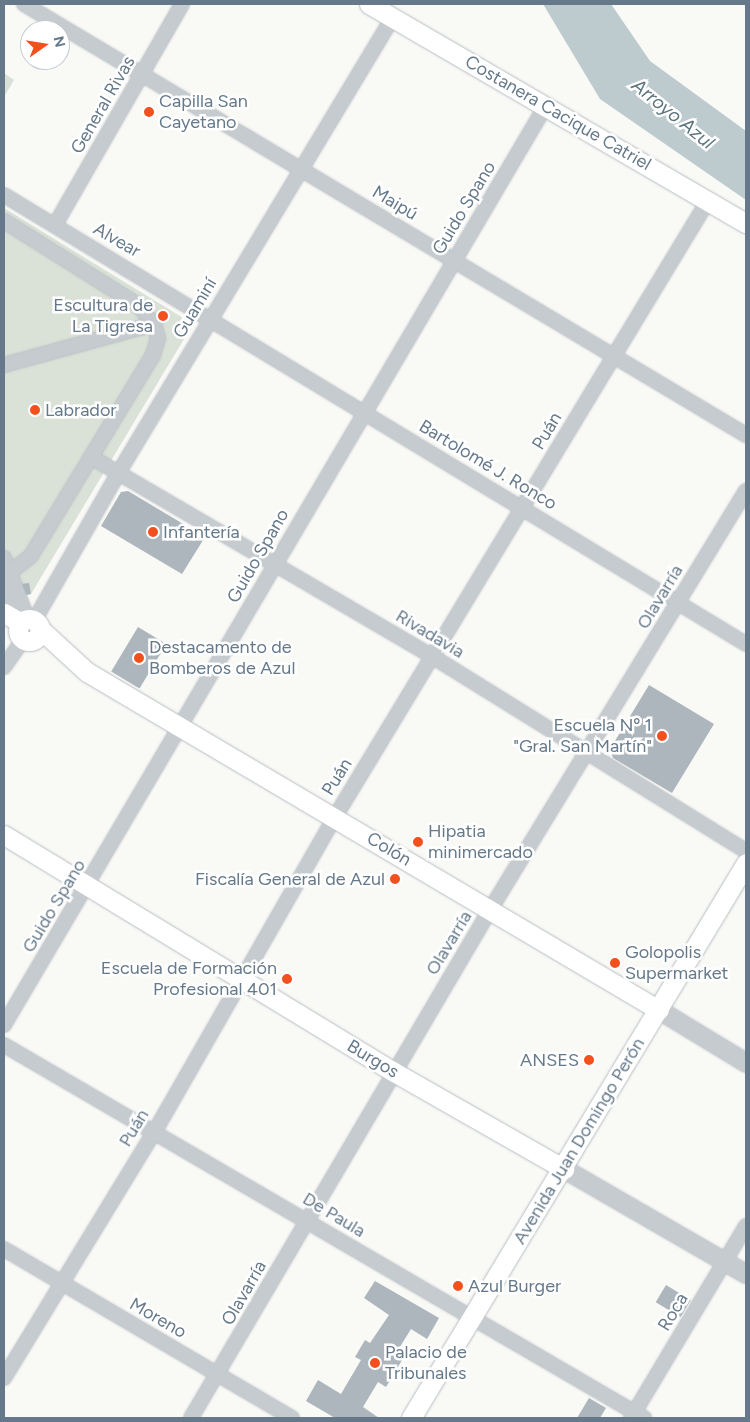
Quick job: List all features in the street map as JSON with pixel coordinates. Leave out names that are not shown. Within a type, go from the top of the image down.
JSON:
[{"type":"main road","name":"Costanera Cacique Catriel","points":[[369,4],[746,222]]},
{"type":"main road","name":"Colón","points":[[4,613],[87,672],[659,1010]]},
{"type":"main road","name":"Burgos","points":[[4,835],[394,1072],[564,1169]]},
{"type":"main road","name":"Avenida Juan Domingo Perón","points":[[410,1418],[564,1169],[746,863]]},
{"type":"street","name":"Maipú","points":[[24,4],[302,168],[746,435]]},
{"type":"street","name":"General Rivas","points":[[55,225],[182,4]]},
{"type":"street","name":"Guaminí","points":[[4,667],[24,626],[393,18]]},
{"type":"street","name":"Guido Spano","points":[[4,1025],[89,886],[275,563],[545,107]]},
{"type":"street","name":"Alvear","points":[[4,195],[212,317]]},
{"type":"street","name":"Puán","points":[[4,1378],[155,1131],[335,817],[709,199]]},
{"type":"street","points":[[4,221],[138,305],[154,324],[157,346],[31,556],[5,582]]},
{"type":"street","name":"Bartolomé J. Ronco","points":[[212,317],[746,644]]},
{"type":"street","points":[[4,365],[154,324]]},
{"type":"street","name":"Rivadavia","points":[[92,457],[433,657],[746,851]]},
{"type":"street","name":"Olavarría","points":[[191,1418],[490,910],[588,754],[746,491]]},
{"type":"street","points":[[4,558],[5,582],[24,626]]},
{"type":"street","name":"Colón","points":[[659,1010],[746,1063]]},
{"type":"street","name":"De Paula","points":[[4,1045],[155,1131],[636,1416]]},
{"type":"street","name":"Burgos","points":[[564,1169],[746,1274]]},
{"type":"street","name":"Roca","points":[[636,1416],[746,1226]]},
{"type":"street","name":"Moreno","points":[[4,1249],[292,1418]]},
{"type":"shaded area","points":[[4,73],[14,80],[4,97]]},
{"type":"shaded area","points":[[4,208],[193,324],[31,594],[4,598]]},
{"type":"water","name":"Arroyo Azul","points":[[543,4],[611,4],[650,61],[746,131],[746,200],[600,99]]},
{"type":"building","name":"Infantería","points":[[128,491],[205,537],[182,574],[101,526],[121,492]]},
{"type":"building","points":[[29,583],[31,594],[21,596],[20,584]]},
{"type":"building","name":"Destacamento de Bomberos de Azul","points":[[138,627],[166,644],[140,689],[111,672]]},
{"type":"building","name":"Escuela Nº 1 \"Gral. San Martín\"","points":[[649,685],[714,724],[672,793],[613,758],[610,749]]},
{"type":"building","points":[[375,1281],[439,1318],[427,1339],[411,1329],[398,1350],[405,1355],[386,1387],[378,1382],[363,1407],[379,1418],[335,1418],[306,1401],[318,1380],[341,1394],[361,1360],[355,1357],[365,1340],[370,1343],[389,1315],[364,1298]]},
{"type":"building","points":[[666,1285],[691,1300],[681,1317],[656,1302]]},
{"type":"building","points":[[589,1398],[606,1408],[600,1418],[577,1418]]},
{"type":"place","name":"Capilla San Cayetano","points":[[149,112]]},
{"type":"place","name":"Escultura de La Tigresa","points":[[163,316]]},
{"type":"place","name":"Labrador","points":[[35,410]]},
{"type":"place","name":"Infantería","points":[[153,532]]},
{"type":"place","name":"Destacamento de Bomberos de Azul","points":[[139,658]]},
{"type":"place","name":"Escuela Nº 1 \"Gral. San Martín\"","points":[[662,736]]},
{"type":"place","name":"Hipatia minimercado","points":[[418,842]]},
{"type":"place","name":"Fiscalía General de Azul","points":[[395,879]]},
{"type":"place","name":"Golopolis Supermarket","points":[[615,963]]},
{"type":"place","name":"Escuela de Formación Profesional 401","points":[[287,979]]},
{"type":"place","name":"ANSES","points":[[589,1060]]},
{"type":"place","name":"Azul Burger","points":[[458,1286]]},
{"type":"place","name":"Palacio de Tribunales","points":[[375,1363]]}]
